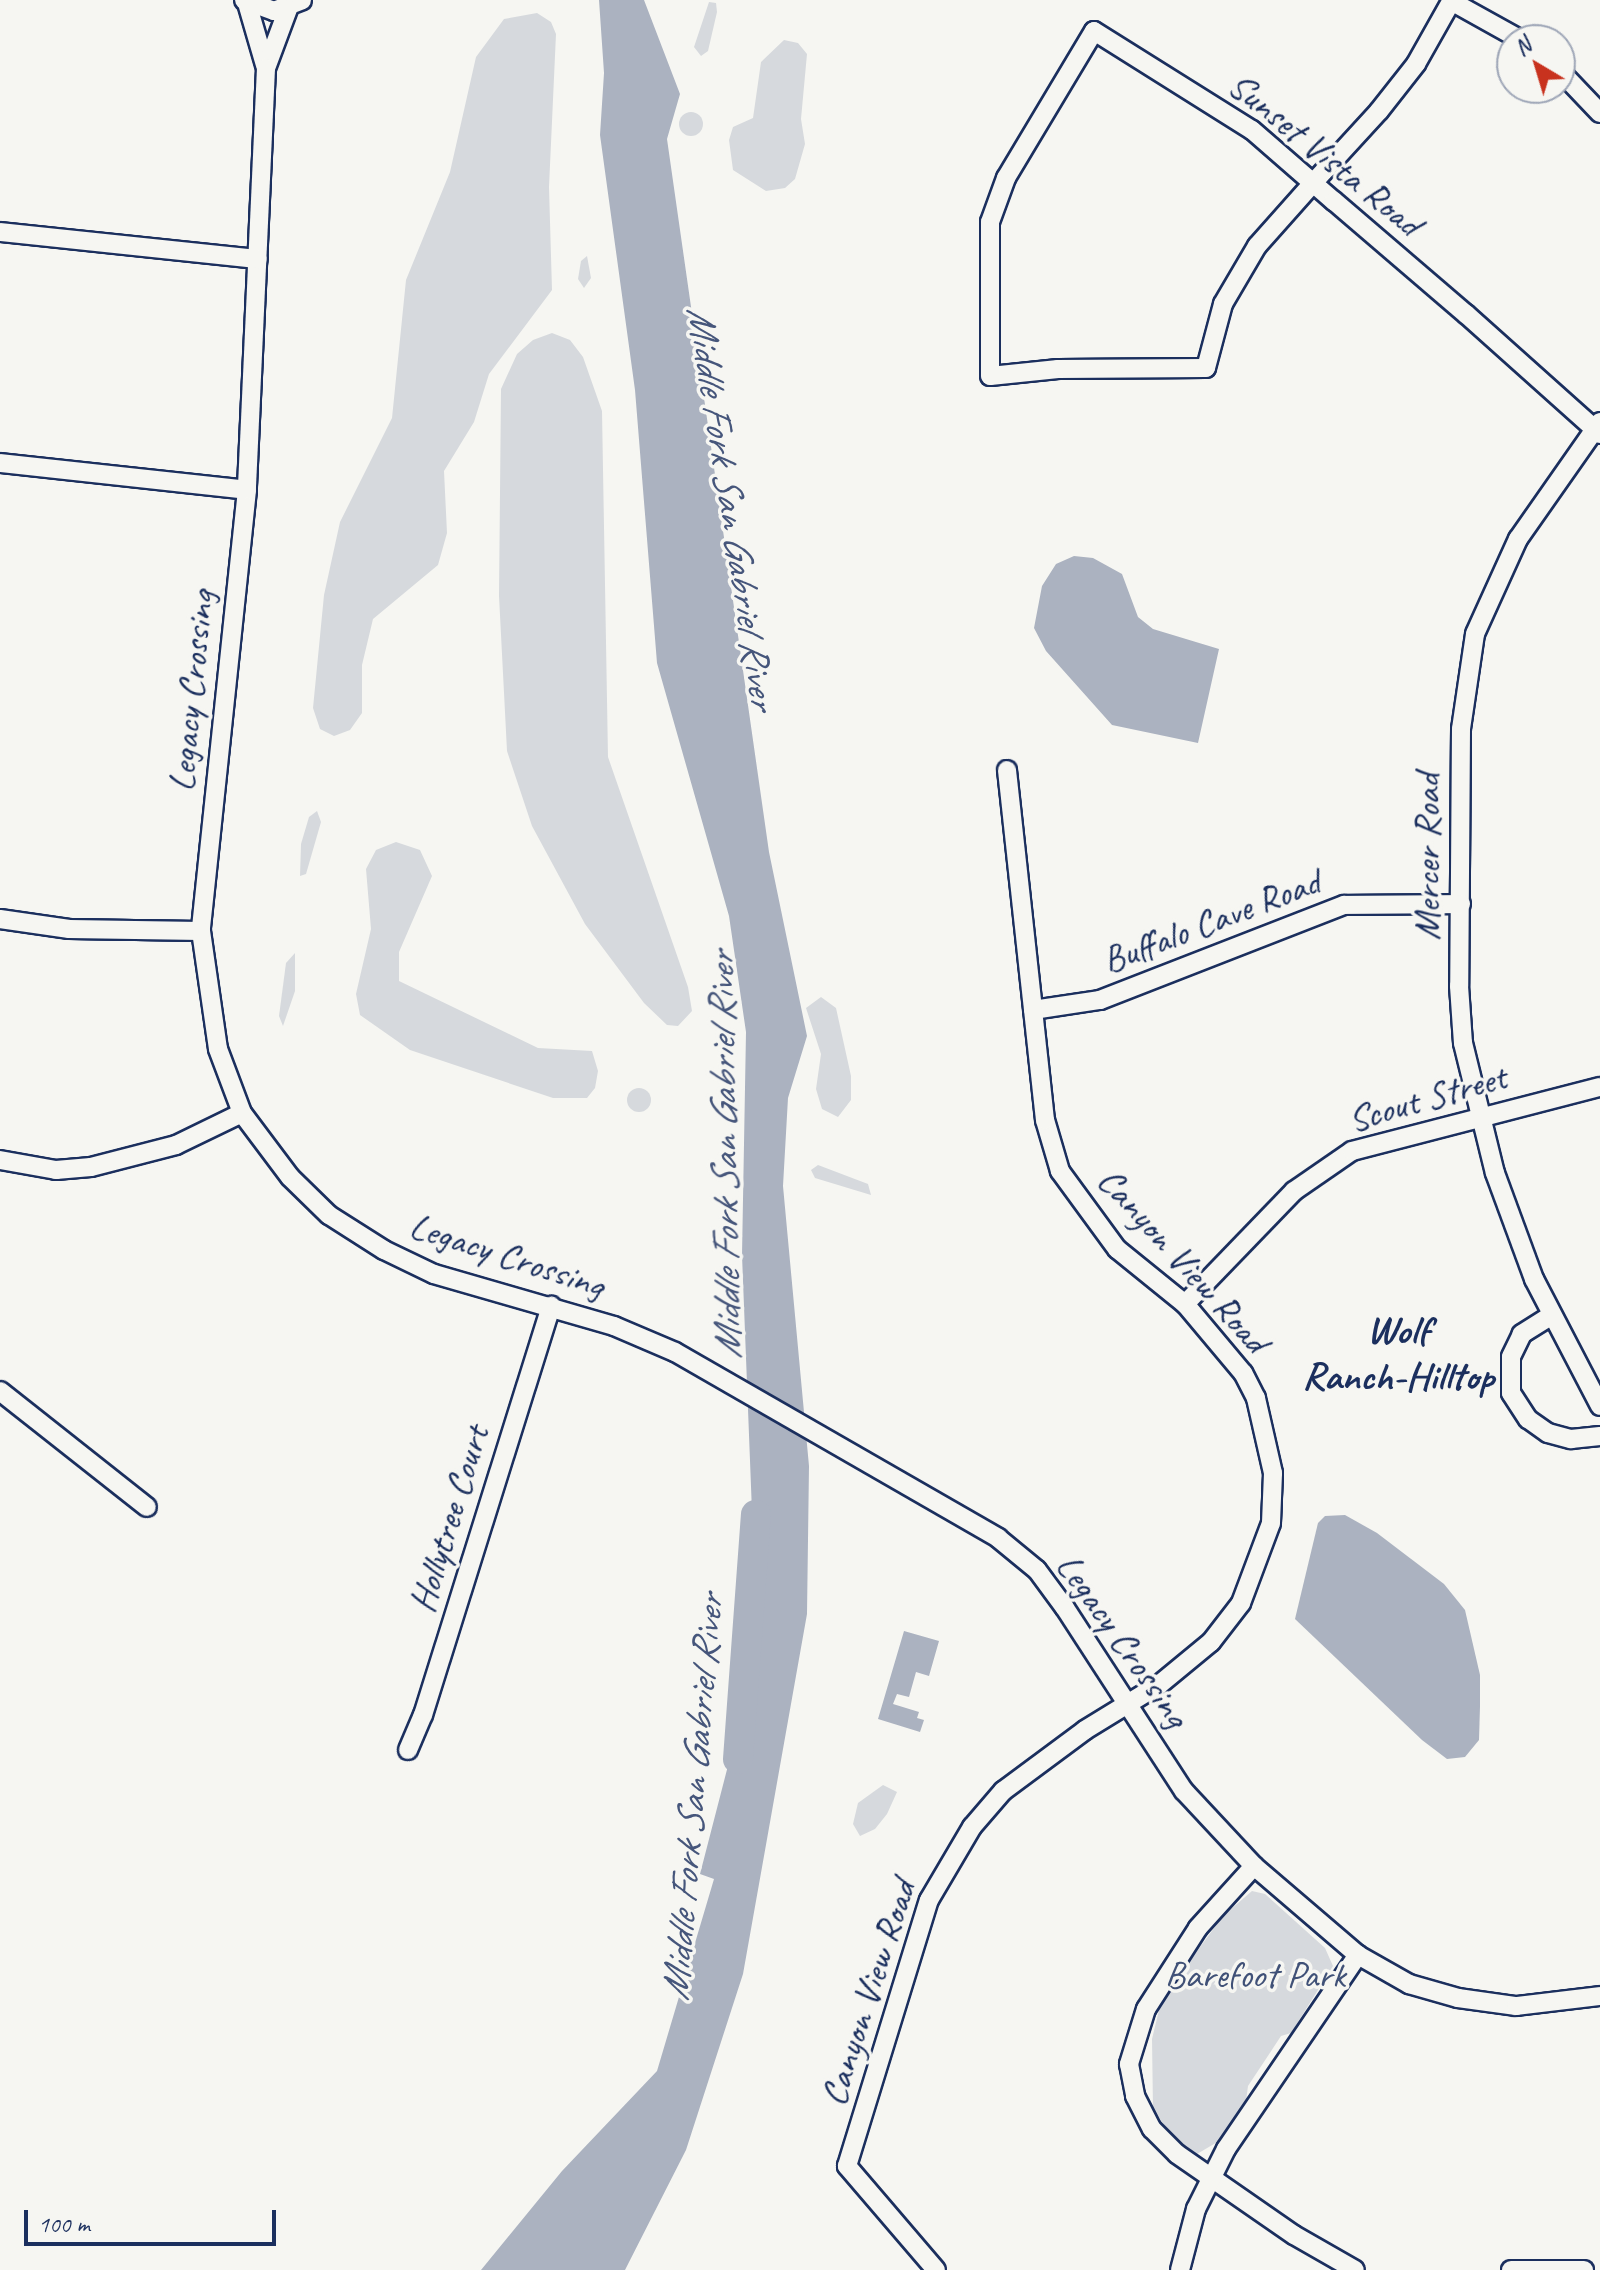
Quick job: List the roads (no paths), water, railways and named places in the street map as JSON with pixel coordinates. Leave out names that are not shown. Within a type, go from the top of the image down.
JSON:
[{"type":"street","points":[[1313,183],[1407,76],[1451,1],[1496,26]]},
{"type":"street","name":"Legacy Crossing","points":[[246,2],[274,11],[295,4]]},
{"type":"street","name":"Legacy Crossing","points":[[246,2],[266,68],[247,490],[201,931],[218,1049],[242,1113],[290,1177],[329,1215],[384,1250],[434,1274],[614,1326],[708,1369],[998,1538],[1037,1570],[1130,1703],[1184,1791],[1254,1866],[1358,1955],[1409,1984],[1458,1998],[1516,2006],[1600,1996]]},
{"type":"street","name":"Legacy Crossing","points":[[266,68],[295,4]]},
{"type":"street","name":"Sunset Vista Road","points":[[1313,183],[1257,246],[1223,304],[1206,368],[1058,369],[990,376],[990,222],[1006,178],[1094,31],[1252,130],[1598,429]]},
{"type":"street","points":[[1576,88],[1600,113]]},
{"type":"street","points":[[0,232],[258,259]]},
{"type":"street","name":"Mercer Road","points":[[1598,429],[1518,539],[1475,634],[1461,729],[1461,904],[1463,1043],[1479,1116],[1500,1187],[1552,1315],[1600,1406]]},
{"type":"street","points":[[0,463],[247,490]]},
{"type":"street","name":"Canyon View Road","points":[[936,2270],[847,2166],[925,1911],[972,1827],[1038,1762],[1188,1664],[1234,1613],[1262,1555],[1271,1523],[1273,1473],[1256,1398],[1229,1351],[1185,1304],[1117,1249],[1060,1171],[1045,1120],[1007,770]]},
{"type":"street","name":"Buffalo Cave Road","points":[[1033,1010],[1100,1000],[1344,905],[1461,904]]},
{"type":"street","points":[[0,919],[69,929],[201,931]]},
{"type":"street","name":"Scout Street","points":[[1185,1304],[1322,1168],[1386,1139],[1600,1087]]},
{"type":"street","points":[[0,1160],[56,1170],[91,1167],[176,1145],[242,1113]]},
{"type":"street","name":"Hollytree Court","points":[[408,1750],[423,1715],[551,1306]]},
{"type":"street","points":[[1552,1315],[1522,1334],[1511,1357],[1511,1393],[1528,1419],[1548,1433],[1571,1439],[1600,1436]]},
{"type":"street","points":[[0,1391],[147,1507]]},
{"type":"street","points":[[1254,1866],[1198,1928],[1146,2009],[1129,2064],[1135,2096],[1152,2129],[1210,2178],[1355,2270]]},
{"type":"street","points":[[1180,2270],[1210,2178],[1358,1955]]},
{"type":"street","points":[[1511,2270],[1584,2270]]},
{"type":"waterway","name":"Middle Fork San Gabriel River","points":[[738,1759],[756,1515]]},
{"type":"district","name":"Wolf Ranch-Hilltop","points":[[1398,1353]]},
{"type":"park label","name":"Barefoot Park","points":[[1255,1975]]}]
